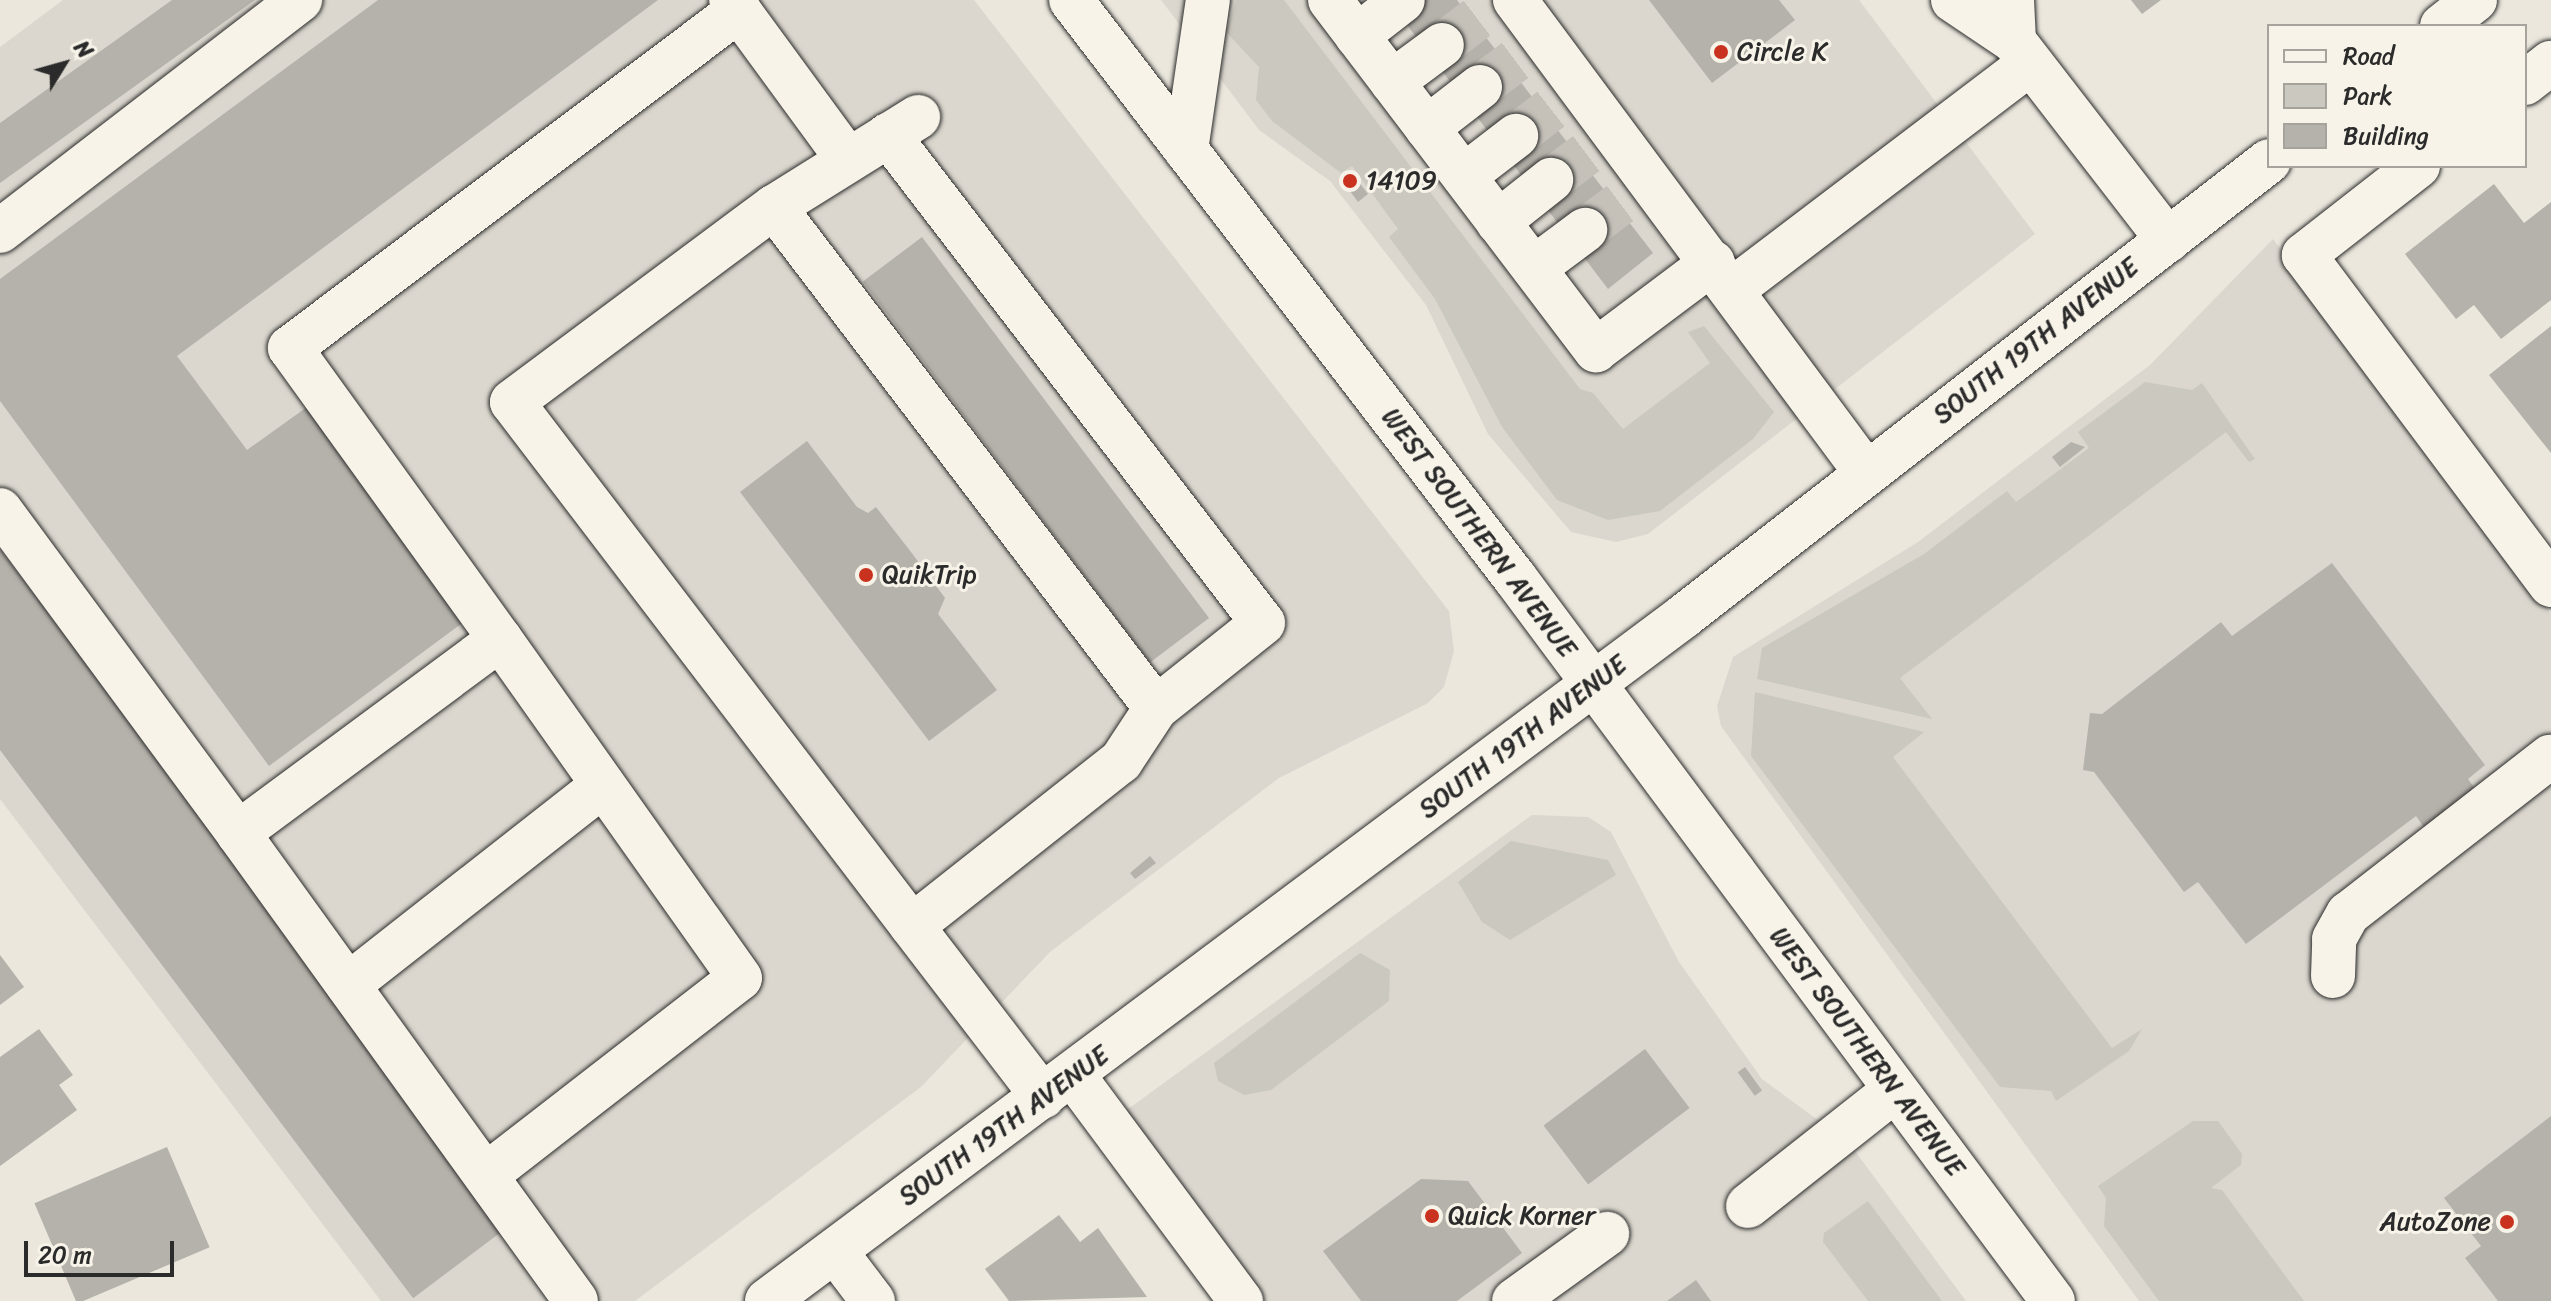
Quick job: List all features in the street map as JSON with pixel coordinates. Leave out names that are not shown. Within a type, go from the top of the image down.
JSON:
[{"type":"main road","points":[[0,231],[300,0]]},
{"type":"main road","name":"WEST SOUTHERN AVENUE","points":[[1071,0],[1593,684],[2053,1301]]},
{"type":"main road","points":[[1186,150],[1208,0]]},
{"type":"main road","points":[[1330,0],[1596,350],[1723,275],[2018,35]]},
{"type":"main road","points":[[1357,36],[1403,0]]},
{"type":"main road","points":[[1953,0],[2018,35],[2168,240]]},
{"type":"main road","points":[[2445,24],[2475,0]]},
{"type":"main road","points":[[1500,4],[1638,189],[1723,275],[1867,474]]},
{"type":"main road","points":[[486,1175],[740,978],[290,348],[735,5],[848,160]]},
{"type":"main road","points":[[1392,82],[1442,45]]},
{"type":"main road","points":[[1427,128],[1480,87]]},
{"type":"main road","points":[[912,926],[1121,761],[1156,708],[1263,623],[903,126],[774,207],[512,402],[912,926],[1058,1086],[1241,1301]]},
{"type":"main road","points":[[1464,176],[1516,136]]},
{"type":"main road","name":"SOUTH 19TH AVENUE","points":[[767,1301],[1593,684],[2267,163]]},
{"type":"main road","points":[[2415,168],[2304,255],[2551,585]]},
{"type":"main road","points":[[1498,222],[1551,180]]},
{"type":"main road","points":[[774,207],[1156,708]]},
{"type":"main road","points":[[1534,268],[1585,230]]},
{"type":"main road","points":[[0,510],[576,1301]]},
{"type":"main road","points":[[238,833],[500,639]]},
{"type":"main road","points":[[2333,976],[2334,939],[2348,914],[2550,757]]},
{"type":"main road","points":[[348,985],[603,785]]},
{"type":"main road","points":[[1748,1206],[1895,1090]]},
{"type":"main road","points":[[1514,1301],[1607,1234]]},
{"type":"main road","points":[[835,1251],[873,1301]]},
{"type":"shaded area","points":[[63,0],[974,0],[1449,611],[1454,651],[1444,687],[1428,703],[1279,778],[1050,952],[921,1087],[635,1301],[381,1301],[0,799],[0,47]]},
{"type":"shaded area","points":[[1161,0],[1859,0],[2035,234],[1648,534],[1616,542],[1571,532],[1488,434],[1426,305],[1330,181],[1259,130]]},
{"type":"shaded area","points":[[2273,239],[2551,614],[2551,1301],[2139,1301],[1721,726],[1717,706],[1733,657],[1918,542],[2150,365]]},
{"type":"shaded area","points":[[1532,815],[1588,817],[1611,832],[1679,962],[1762,1079],[1849,1143],[1966,1301],[1264,1301],[1124,1112]]},
{"type":"green space","points":[[1236,0],[1284,0],[1580,389],[1593,393],[1623,429],[1710,363],[1688,332],[1704,326],[1774,412],[1753,439],[1660,511],[1608,520],[1557,500],[1502,427],[1435,299],[1389,237],[1398,229],[1352,166],[1341,173],[1272,121],[1256,100],[1259,67],[1226,32]]},
{"type":"green space","points":[[2145,382],[2192,390],[2202,383],[2255,459],[2249,462],[2226,432],[1900,678],[1932,719],[1757,679],[1762,648],[1924,554],[2007,491],[2016,502],[2089,448],[2078,432]]},
{"type":"green space","points":[[1755,692],[1924,732],[1893,757],[2112,1048],[2142,1029],[2129,1051],[2056,1101],[2051,1091],[2000,1087],[1751,756]]},
{"type":"green space","points":[[1511,841],[1608,860],[1616,875],[1510,940],[1482,922],[1458,882]]},
{"type":"green space","points":[[1360,953],[1390,970],[1389,1001],[1271,1090],[1244,1095],[1218,1081],[1214,1063]]},
{"type":"green space","points":[[2193,1121],[2218,1121],[2242,1154],[2241,1165],[2211,1188],[2222,1190],[2304,1301],[2159,1301],[2104,1226],[2106,1198],[2098,1186]]},
{"type":"green space","points":[[1868,1201],[1942,1301],[1868,1301],[1823,1242],[1824,1233]]},
{"type":"building","points":[[172,0],[255,0],[0,183],[0,123]]},
{"type":"building","points":[[378,0],[658,0],[177,356],[247,450],[307,407],[465,621],[269,766],[0,401],[0,279]]},
{"type":"building","points":[[1388,0],[1457,0],[1653,253],[1608,289]]},
{"type":"building","name":"Circle K","points":[[1649,0],[1779,0],[1795,20],[1712,83]]},
{"type":"building","points":[[2131,0],[2161,0],[2142,14]]},
{"type":"building","points":[[1349,169],[1368,194],[1358,202],[1344,183]]},
{"type":"building","points":[[2494,184],[2524,223],[2551,202],[2551,300],[2501,339],[2474,305],[2456,319],[2405,254]]},
{"type":"building","name":"QuikTrip","points":[[922,237],[1209,618],[1150,662],[863,282]]},
{"type":"building","points":[[2551,326],[2551,453],[2489,375]]},
{"type":"building","name":"QuikTrip","points":[[807,441],[857,507],[868,513],[876,507],[911,552],[945,598],[938,614],[997,690],[929,741],[740,492]]},
{"type":"building","points":[[2071,442],[2085,447],[2060,467],[2052,457]]},
{"type":"building","points":[[0,549],[510,1225],[413,1298],[0,750]]},
{"type":"building","points":[[2332,563],[2485,765],[2468,779],[2495,816],[2443,854],[2416,816],[2246,944],[2198,882],[2184,892],[2094,772],[2083,770],[2090,713],[2102,714],[2221,622],[2232,636]]},
{"type":"building","points":[[1150,856],[1156,863],[1135,879],[1130,873]]},
{"type":"building","points":[[0,955],[24,987],[0,1005]]},
{"type":"building","points":[[39,1029],[73,1075],[59,1085],[77,1110],[0,1166],[0,1057]]},
{"type":"building","points":[[1645,1049],[1690,1108],[1588,1185],[1544,1125]]},
{"type":"building","points":[[1745,1067],[1762,1090],[1755,1096],[1738,1072]]},
{"type":"building","name":"AutoZone","points":[[2551,1116],[2551,1301],[2498,1301],[2465,1258],[2481,1246],[2444,1198]]},
{"type":"building","points":[[167,1147],[210,1247],[83,1301],[76,1301],[34,1203]]},
{"type":"building","name":"Quick Korner","points":[[1421,1179],[1468,1181],[1522,1253],[1457,1301],[1361,1301],[1323,1251]]},
{"type":"building","points":[[1059,1215],[1080,1242],[1098,1228],[1147,1297],[1009,1301],[985,1269]]},
{"type":"building","points":[[1696,1280],[1711,1301],[1667,1301]]},
{"type":"tunnel","points":[[1442,45],[1485,12]]},
{"type":"tunnel","points":[[1480,87],[1521,56]]},
{"type":"tunnel","points":[[1516,136],[1556,105]]},
{"type":"tunnel","points":[[1551,180],[1591,150]]},
{"type":"tunnel","points":[[1585,230],[1626,199]]},
{"type":"place","name":"Circle K","points":[[1721,52]]},
{"type":"place","name":"14109","points":[[1350,181]]},
{"type":"place","name":"QuikTrip","points":[[866,575]]},
{"type":"place","name":"Quick Korner","points":[[1432,1216]]},
{"type":"place","name":"AutoZone","points":[[2507,1222]]}]
